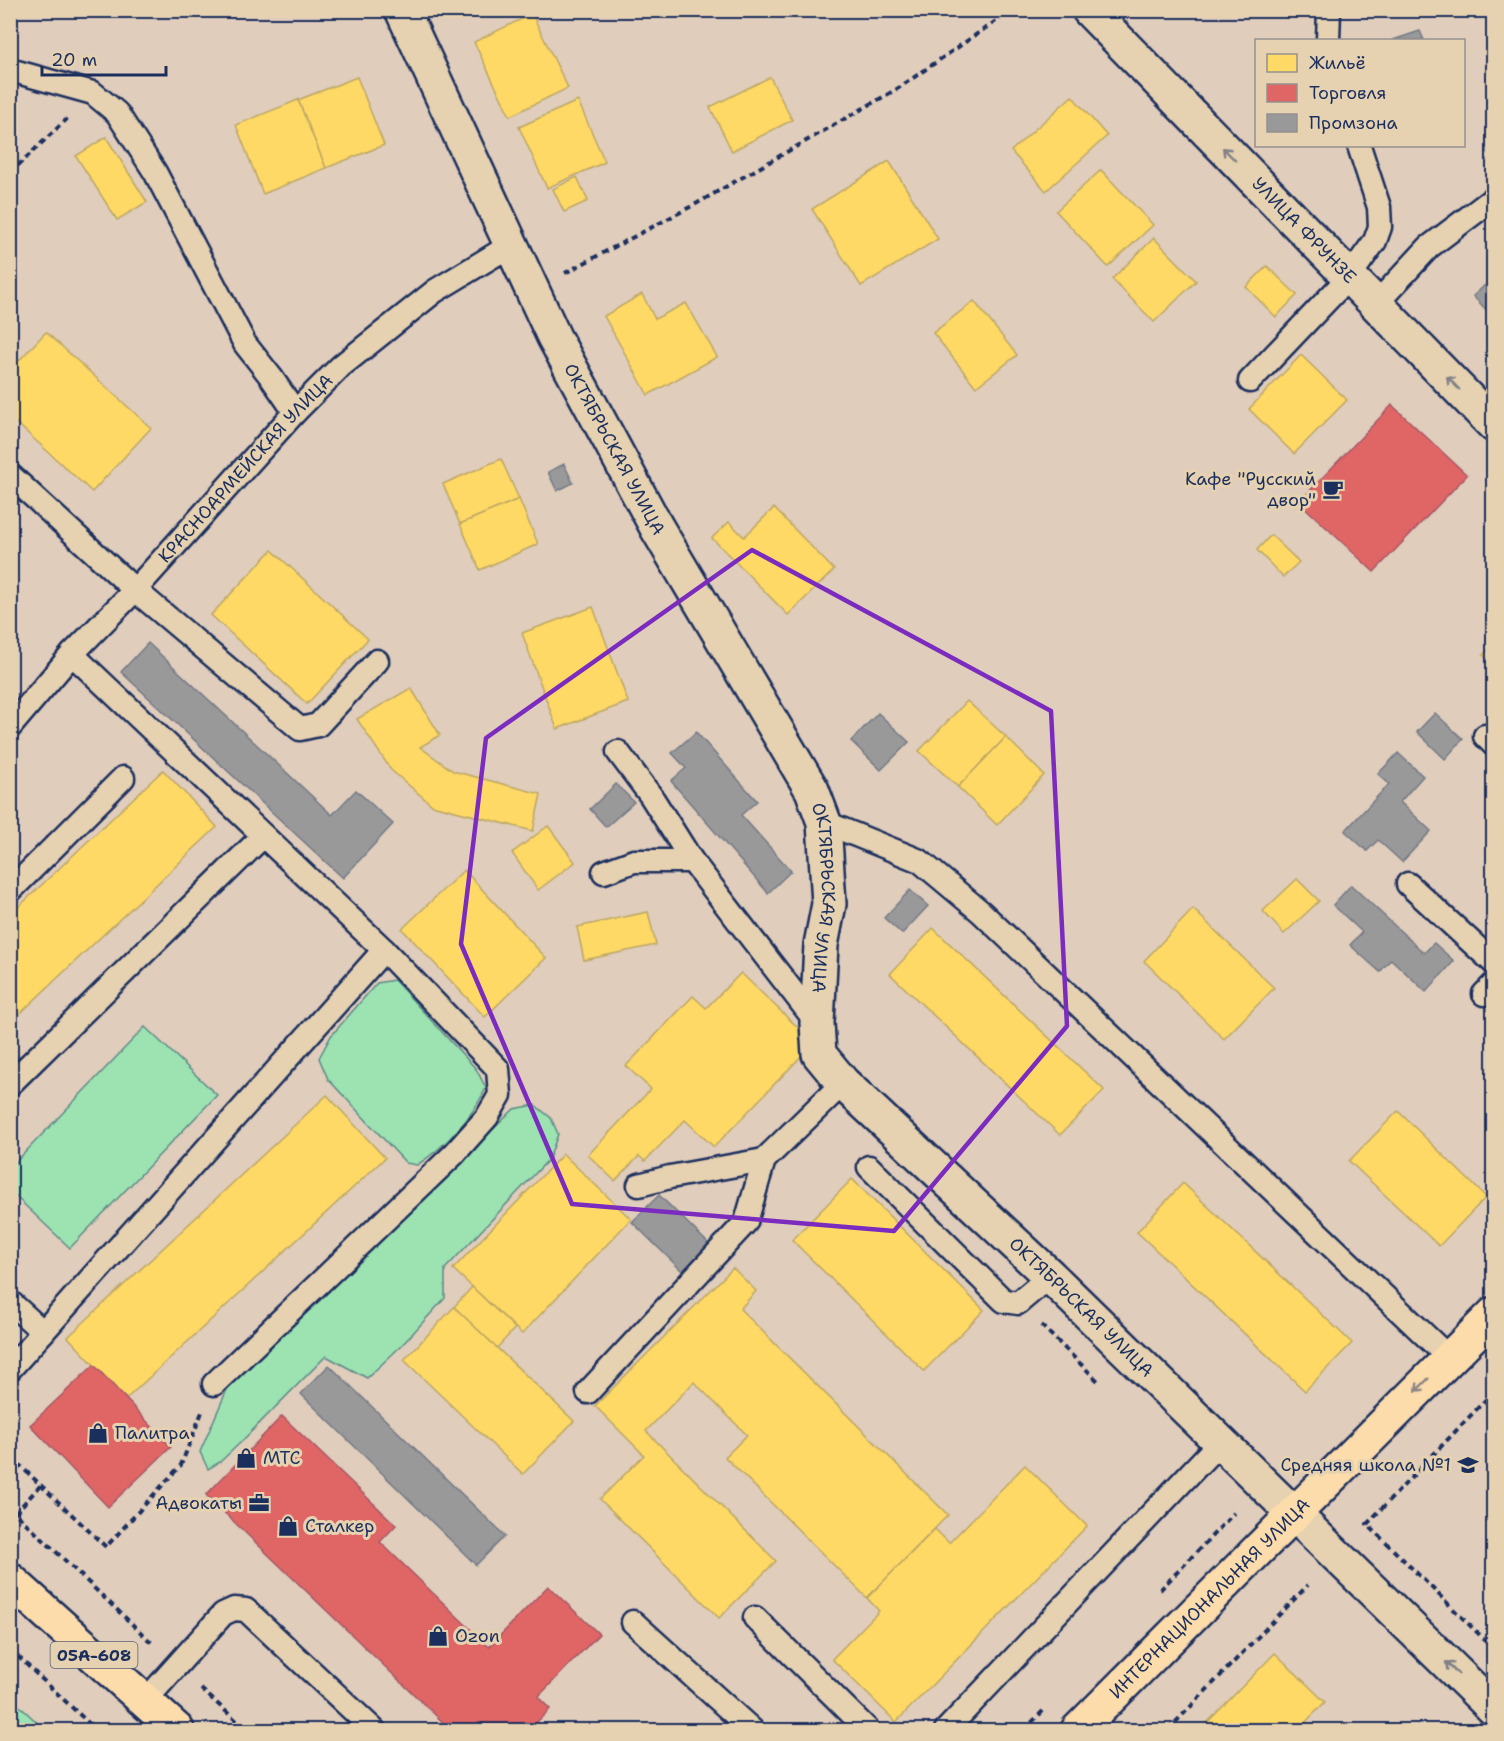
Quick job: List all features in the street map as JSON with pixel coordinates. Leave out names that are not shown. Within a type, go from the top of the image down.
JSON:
[{"type":"main road","name":"ИНТЕРНАЦИОНАЛЬНАЯ УЛИЦА","points":[[1078,1731],[1494,1314]]},
{"type":"main road","name":"05А-608","points":[[10,1580],[177,1731]]},
{"type":"street","name":"ОКТЯБРЬСКАЯ УЛИЦА","points":[[402,10],[554,337],[657,528],[812,790],[824,822],[829,903],[821,945],[817,1023],[819,1054],[843,1083],[1050,1276],[1494,1709]]},
{"type":"street","name":"УЛИЦА ФРУНЗЕ","points":[[1089,10],[1494,425]]},
{"type":"lane","points":[[1329,10],[1329,39]]},
{"type":"lane","points":[[10,70],[93,93],[117,113],[155,172],[245,344],[295,412]]},
{"type":"lane","points":[[1250,381],[1349,277],[1375,241],[1380,227],[1379,207],[1359,147]]},
{"type":"lane","points":[[1376,304],[1429,247],[1494,198]]},
{"type":"lane","name":"КРАСНОАРМЕЙСКАЯ УЛИЦА","points":[[10,727],[72,654],[135,590],[295,412],[341,366],[435,291],[511,246]]},
{"type":"lane","points":[[10,475],[135,590],[300,729],[318,724],[377,661]]},
{"type":"lane","points":[[72,654],[384,950],[498,1069],[500,1095],[487,1118],[454,1154],[214,1384]]},
{"type":"lane","points":[[618,752],[651,796],[692,861],[817,1023]]},
{"type":"lane","points":[[10,891],[123,778]]},
{"type":"lane","points":[[824,822],[920,861],[981,912],[1449,1359]]},
{"type":"lane","points":[[10,1084],[263,836]]},
{"type":"lane","points":[[604,872],[634,861],[692,861]]},
{"type":"lane","points":[[1408,884],[1494,963]]},
{"type":"lane","points":[[10,1369],[384,950]]},
{"type":"lane","points":[[588,1392],[746,1222],[764,1160],[843,1083]]},
{"type":"lane","points":[[639,1185],[764,1160]]},
{"type":"lane","points":[[869,1167],[1004,1301],[1018,1303],[1050,1276]]},
{"type":"lane","points":[[10,1302],[43,1332]]},
{"type":"lane","points":[[946,1731],[1220,1442]]},
{"type":"lane","points":[[145,1701],[223,1614],[234,1610],[246,1610],[374,1731]]},
{"type":"lane","points":[[755,1618],[868,1731]]},
{"type":"lane","points":[[633,1622],[752,1731]]},
{"type":"path","points":[[532,290],[694,205],[897,89],[1012,10]]},
{"type":"path","points":[[10,173],[93,93]]},
{"type":"path","points":[[10,1456],[106,1547],[181,1465],[214,1384]]},
{"type":"path","points":[[1494,1391],[1367,1524],[1494,1649]]},
{"type":"path","points":[[15,1513],[41,1485]]},
{"type":"path","points":[[10,1509],[247,1731]]},
{"type":"path","points":[[1168,1731],[1308,1585]]},
{"type":"path","points":[[10,1649],[96,1731]]},
{"type":"highlighted area","points":[[752,550],[1051,711],[1067,1026],[894,1231],[572,1204],[461,944],[486,738]]},
{"type":"green space","points":[[394,980],[476,1069],[486,1088],[457,1131],[438,1150],[417,1165],[406,1163],[328,1079],[319,1058],[331,1036],[377,983]]},
{"type":"green space","points":[[145,1027],[217,1095],[70,1248],[11,1192],[11,1167]]},
{"type":"green space","points":[[535,1105],[551,1118],[558,1134],[549,1159],[445,1269],[445,1298],[402,1345],[367,1378],[326,1356],[240,1443],[220,1462],[208,1469],[200,1452],[229,1385],[514,1109]]},
{"type":"green space","points":[[11,1698],[45,1730],[11,1730]]},
{"type":"building: Жильё","points":[[532,14],[568,88],[510,116],[474,42]]},
{"type":"building: Жильё","points":[[357,77],[384,145],[326,168],[298,100]]},
{"type":"building: Жильё","points":[[770,77],[792,120],[732,151],[710,107]]},
{"type":"building: Жильё","points":[[1072,96],[1107,136],[1046,191],[1011,151]]},
{"type":"building: Жильё","points":[[298,100],[326,168],[263,194],[236,125]]},
{"type":"building: Жильё","points":[[578,101],[605,162],[547,188],[519,127]]},
{"type":"building: Жильё","points":[[106,137],[147,202],[117,220],[76,156]]},
{"type":"building: Жильё","points":[[889,161],[938,239],[861,286],[812,209]]},
{"type":"building: Жильё","points":[[1101,170],[1153,225],[1108,267],[1056,211]]},
{"type":"building: Жильё","points":[[577,177],[588,201],[564,212],[553,189]]},
{"type":"building: Жильё","points":[[1154,238],[1196,281],[1154,322],[1112,279]]},
{"type":"building: Жильё","points":[[1267,266],[1297,295],[1276,317],[1246,287]]},
{"type":"building: Жильё","points":[[642,294],[655,319],[686,303],[717,357],[648,395],[604,316]]},
{"type":"building: Жильё","points":[[974,301],[1017,355],[976,387],[933,333]]},
{"type":"building: Жильё","points":[[46,332],[151,428],[92,492],[10,417],[10,370]]},
{"type":"building: Жильё","points":[[1301,355],[1347,400],[1294,454],[1249,409]]},
{"type":"building: Жильё","points":[[501,459],[519,499],[460,524],[443,484]]},
{"type":"building: Жильё","points":[[519,499],[538,544],[480,570],[460,524]]},
{"type":"building: Жильё","points":[[774,508],[834,570],[788,615],[712,538],[729,522],[744,537]]},
{"type":"building: Жильё","points":[[1271,535],[1299,562],[1283,577],[1257,550]]},
{"type":"building: Жильё","points":[[272,550],[368,639],[307,704],[211,615]]},
{"type":"building: Жильё","points":[[593,607],[628,702],[557,729],[522,633]]},
{"type":"building: Жильё","points":[[1494,645],[1494,665],[1483,655]]},
{"type":"building: Жильё","points":[[411,688],[440,735],[420,747],[453,771],[541,794],[533,831],[432,805],[391,770],[357,719]]},
{"type":"building: Жильё","points":[[967,701],[1006,737],[958,787],[919,751]]},
{"type":"building: Жильё","points":[[1006,737],[1044,775],[997,825],[958,787]]},
{"type":"building: Жильё","points":[[163,770],[217,827],[10,1023],[10,915]]},
{"type":"building: Жильё","points":[[548,826],[575,862],[538,890],[512,853]]},
{"type":"building: Жильё","points":[[464,870],[546,958],[485,1017],[402,929]]},
{"type":"building: Жильё","points":[[1297,879],[1319,901],[1284,934],[1263,911]]},
{"type":"building: Жильё","points":[[1193,909],[1274,988],[1224,1039],[1144,961]]},
{"type":"building: Жильё","points":[[648,912],[656,945],[584,960],[577,927]]},
{"type":"building: Жильё","points":[[933,928],[1104,1090],[1060,1135],[890,974]]},
{"type":"building: Жильё","points":[[741,973],[814,1043],[714,1147],[685,1120],[645,1161],[639,1156],[615,1181],[588,1155],[651,1089],[626,1066],[693,996],[706,1008]]},
{"type":"building: Жильё","points":[[327,1095],[385,1158],[126,1399],[68,1337]]},
{"type":"building: Жильё","points":[[1398,1111],[1486,1197],[1439,1246],[1349,1161]]},
{"type":"building: Жильё","points":[[563,1154],[631,1219],[522,1334],[453,1269]]},
{"type":"building: Жильё","points":[[852,1179],[984,1310],[924,1371],[792,1240]]},
{"type":"building: Жильё","points":[[1183,1183],[1352,1343],[1305,1391],[1137,1232]]},
{"type":"building: Жильё","points":[[733,1268],[756,1291],[740,1309],[948,1515],[867,1598],[725,1457],[747,1435],[694,1382],[646,1431],[776,1561],[719,1618],[600,1499],[644,1455],[595,1406]]},
{"type":"building: Жильё","points":[[472,1287],[515,1328],[497,1348],[454,1307]]},
{"type":"building: Жильё","points":[[454,1307],[574,1421],[523,1474],[404,1360]]},
{"type":"building: Жильё","points":[[1025,1465],[1087,1526],[896,1722],[832,1659],[879,1611],[867,1598],[935,1529],[949,1543]]},
{"type":"building: Жильё","points":[[1275,1653],[1325,1702],[1298,1730],[1200,1730]]},
{"type":"building: Торговля","points":[[1392,405],[1467,475],[1374,572],[1299,502]]},
{"type":"building: Торговля","name":"Палитра","points":[[94,1365],[171,1447],[108,1507],[30,1425]]},
{"type":"building: Торговля","points":[[282,1416],[396,1525],[380,1542],[489,1647],[548,1586],[599,1634],[538,1697],[550,1709],[529,1730],[451,1730],[206,1495]]},
{"type":"building: Промзона","points":[[1420,31],[1424,39],[1396,39]]},
{"type":"building: Промзона","points":[[1494,277],[1494,318],[1473,296]]},
{"type":"building: Промзона","points":[[564,464],[573,483],[557,491],[548,472]]},
{"type":"building: Промзона","points":[[148,643],[332,815],[356,790],[393,824],[343,878],[121,672]]},
{"type":"building: Промзона","points":[[878,713],[909,742],[881,770],[851,741]]},
{"type":"building: Промзона","points":[[1435,713],[1463,739],[1445,759],[1417,732]]},
{"type":"building: Промзона","points":[[696,732],[757,801],[741,815],[791,871],[768,893],[671,781],[686,768],[672,753]]},
{"type":"building: Промзона","points":[[1398,753],[1423,776],[1400,802],[1431,831],[1402,862],[1378,840],[1367,851],[1345,831],[1389,784],[1378,774]]},
{"type":"building: Промзона","points":[[616,784],[634,802],[606,827],[590,809]]},
{"type":"building: Промзона","points":[[1351,885],[1424,953],[1434,943],[1454,961],[1426,992],[1391,959],[1380,972],[1350,945],[1362,932],[1333,905]]},
{"type":"building: Промзона","points":[[910,890],[928,906],[902,934],[884,918]]},
{"type":"building: Промзона","points":[[659,1195],[710,1245],[683,1272],[632,1222]]},
{"type":"building: Промзона","points":[[329,1365],[505,1536],[476,1565],[301,1394]]},
{"type":"place","name":"Кафе \"Русский двор\"","points":[[1333,489]]},
{"type":"place","name":"Палитра","points":[[98,1433]]},
{"type":"place","name":"МТС","points":[[246,1458]]},
{"type":"place","name":"Средняя школа №1","points":[[1468,1465]]},
{"type":"place","name":"Адвокаты","points":[[259,1503]]},
{"type":"place","name":"Сталкер","points":[[288,1526]]},
{"type":"place","name":"Ozon","points":[[438,1636]]}]
